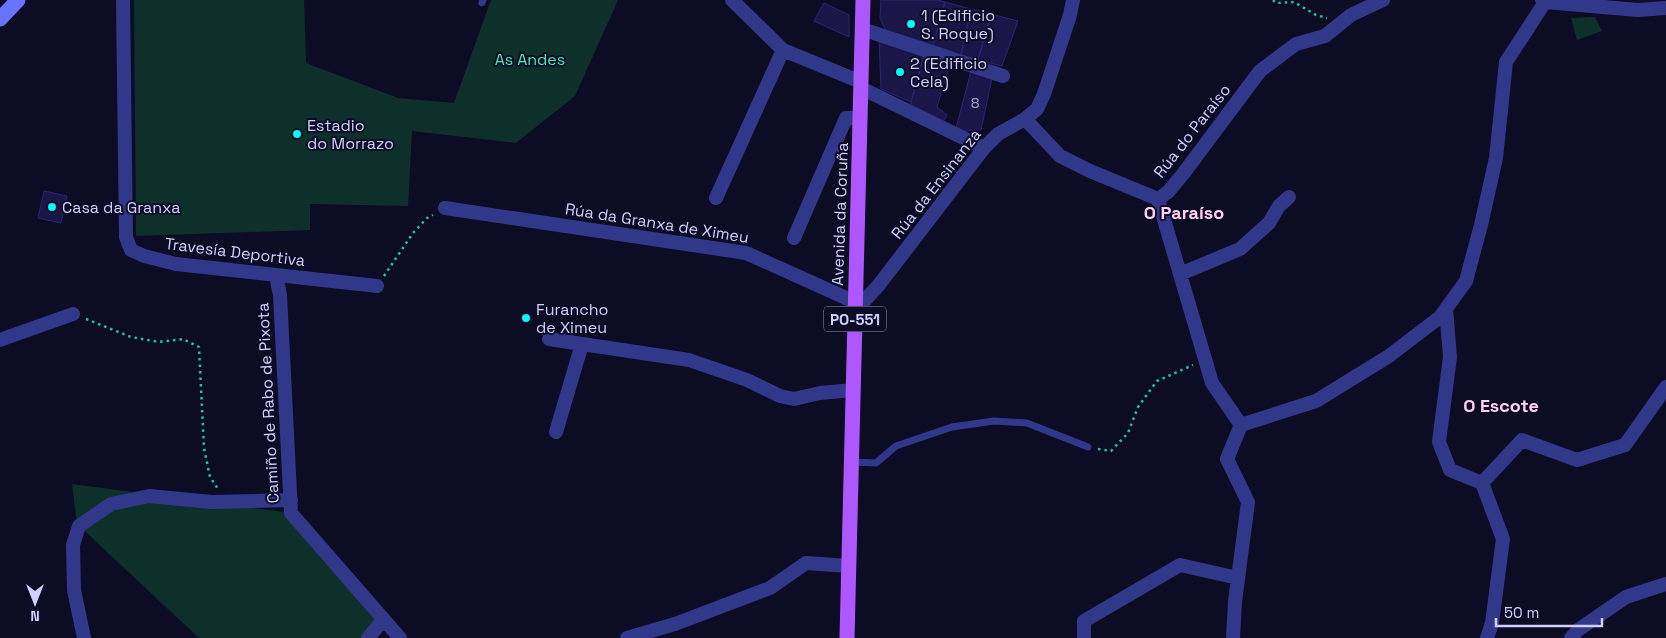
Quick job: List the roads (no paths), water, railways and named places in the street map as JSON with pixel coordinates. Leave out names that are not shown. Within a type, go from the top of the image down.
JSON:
[{"type":"main road","name":"Avenida da Coruña","points":[[848,638],[863,0]]},
{"type":"street","points":[[0,20],[18,0]]},
{"type":"street","name":"Travesía Deportiva","points":[[124,0],[126,237],[131,250],[144,256],[176,264],[377,286]]},
{"type":"street","points":[[732,0],[783,50],[861,85],[984,148]]},
{"type":"street","name":"Rúa da Ensinanza","points":[[855,306],[878,286],[984,148],[998,134],[1037,110],[1070,15],[1073,0]]},
{"type":"street","name":"Rúa do Paraíso","points":[[1025,119],[1060,156],[1090,171],[1158,199],[1168,192],[1183,174],[1260,71],[1296,44],[1325,36],[1352,15],[1383,0]]},
{"type":"street","points":[[1240,426],[1316,401],[1389,356],[1440,317],[1466,281],[1496,158],[1506,62],[1543,1],[1638,10],[1666,8]]},
{"type":"street","points":[[862,28],[1003,76]]},
{"type":"street","points":[[716,198],[783,50]]},
{"type":"street","points":[[794,238],[846,118],[860,118]]},
{"type":"street","points":[[1180,274],[1240,249],[1269,224],[1278,206],[1289,197]]},
{"type":"street","points":[[1158,199],[1212,382],[1240,426]]},
{"type":"street","name":"Rúa da Granxa de Ximeu","points":[[445,208],[746,253],[855,306]]},
{"type":"street","name":"Camiño de Rabo de Pixota","points":[[276,276],[280,295],[291,512],[382,620],[400,638]]},
{"type":"street","points":[[1446,309],[1450,357],[1439,442],[1450,470],[1482,483],[1503,539],[1492,623],[1487,638]]},
{"type":"street","points":[[0,340],[73,314]]},
{"type":"street","points":[[548,339],[689,360],[747,380],[780,396],[794,399],[820,393],[853,390]]},
{"type":"street","points":[[556,432],[582,344]]},
{"type":"street","points":[[1482,483],[1522,440],[1577,460],[1625,445],[1666,387]]},
{"type":"street","points":[[1233,638],[1238,578],[1248,502],[1227,459],[1240,426]]},
{"type":"street","points":[[84,638],[74,590],[73,545],[79,526],[111,504],[149,496],[212,502],[291,500]]},
{"type":"street","points":[[627,638],[674,624],[770,588],[806,563],[849,566]]},
{"type":"street","points":[[1084,638],[1084,621],[1180,565],[1238,578]]},
{"type":"street","points":[[1572,638],[1578,630],[1626,597],[1666,584]]},
{"type":"street","points":[[368,638],[382,620]]},
{"type":"lane","points":[[851,462],[876,463],[896,446],[952,427],[994,421],[1027,423],[1088,447]]},
{"type":"place","name":"1 (Edificio S. Roque)","points":[[911,24]]},
{"type":"place","name":"2 (Edificio Cela)","points":[[900,72]]},
{"type":"place","name":"Estadio do Morrazo","points":[[297,134]]},
{"type":"place","name":"Casa da Granxa","points":[[52,207]]},
{"type":"place","name":"Furancho de Ximeu","points":[[526,318]]},
{"type":"district","name":"O Paraíso","points":[[1184,212]]},
{"type":"district","name":"O Escote","points":[[1501,405]]},
{"type":"park label","name":"As Andes","points":[[530,59]]}]
